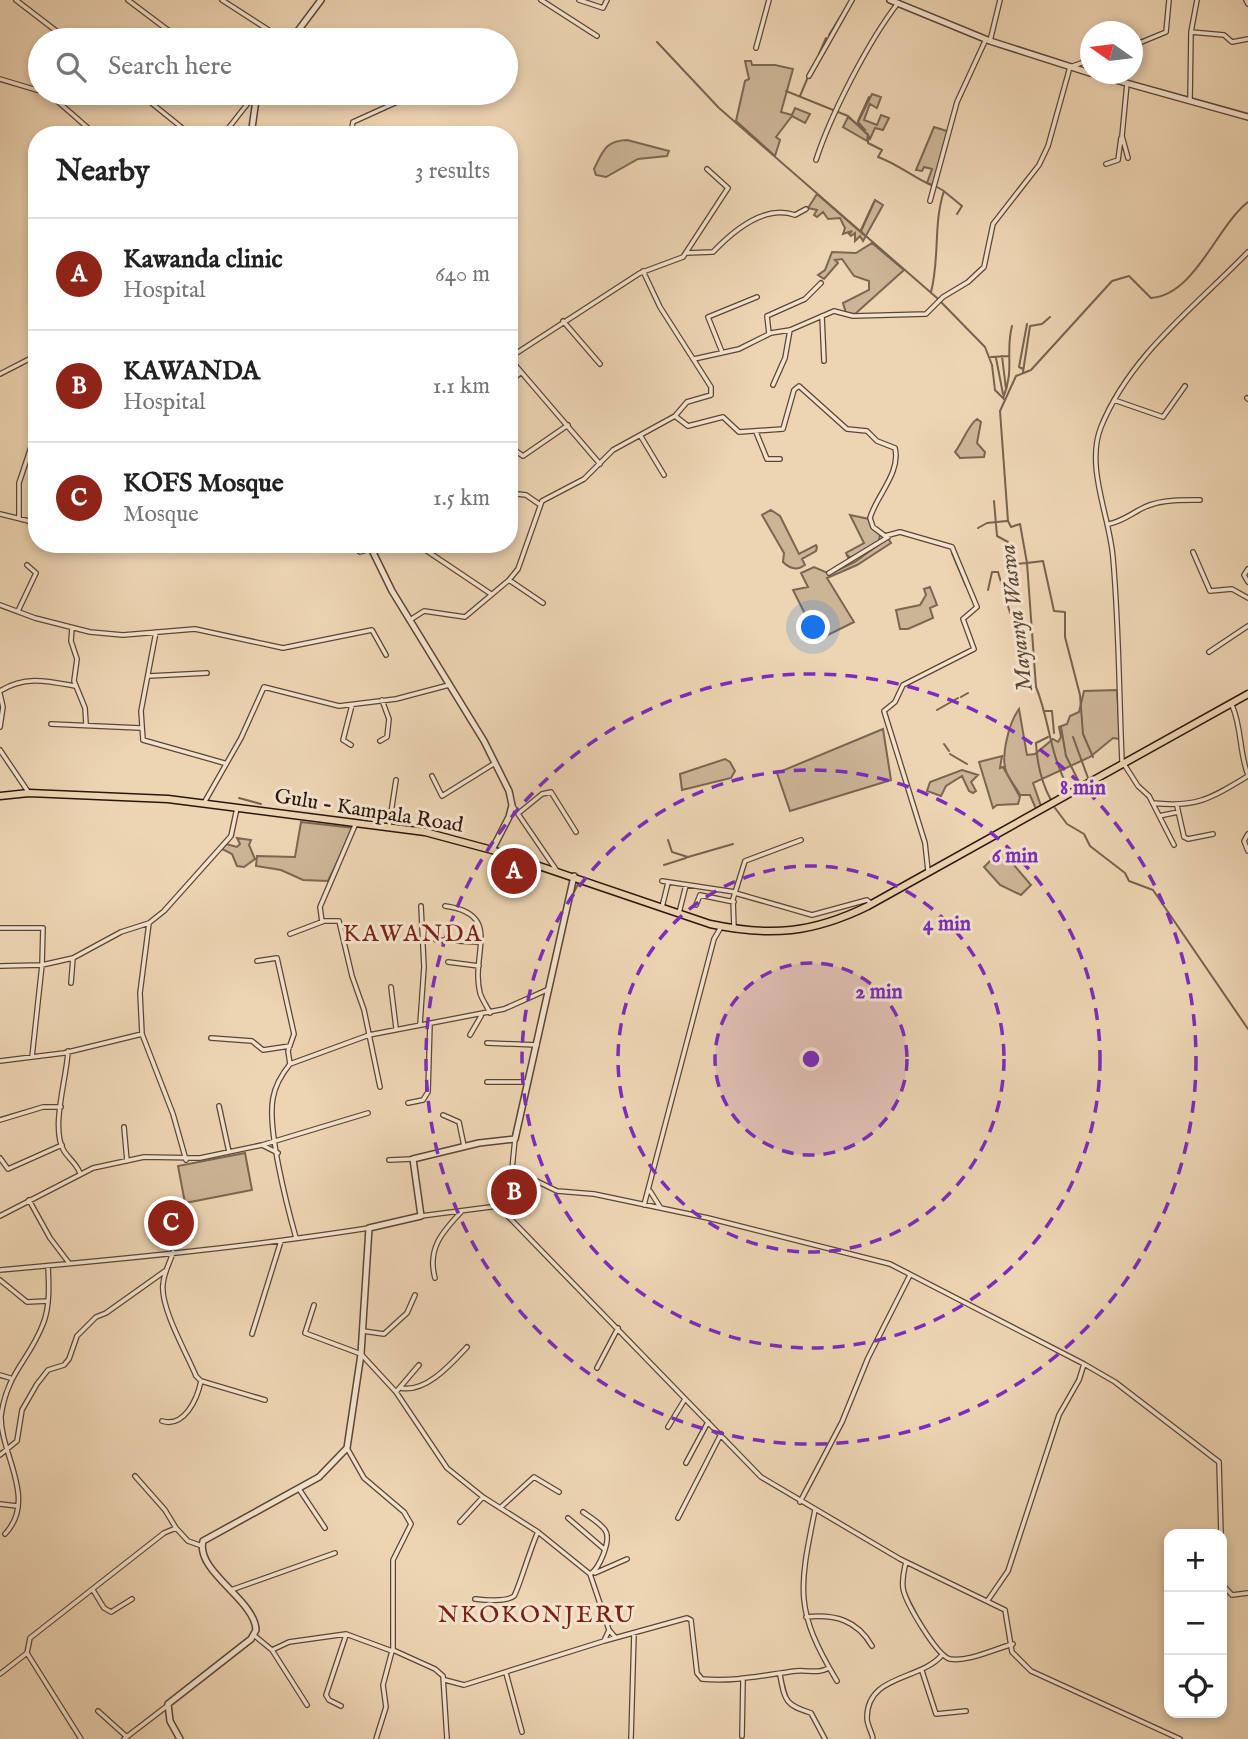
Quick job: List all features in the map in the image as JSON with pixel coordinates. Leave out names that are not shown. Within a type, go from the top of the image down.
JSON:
[{"type":"main road","name":"Gulu - Kampala Road","points":[[0,796],[29,793],[204,803],[389,826],[458,839],[721,926],[778,932],[835,922],[872,904],[1122,761],[1248,694]]},
{"type":"street","points":[[16,0],[52,28]]},
{"type":"street","points":[[128,0],[165,28]]},
{"type":"street","points":[[222,0],[265,28]]},
{"type":"street","points":[[300,28],[321,0]]},
{"type":"street","points":[[579,0],[603,8],[607,0]]},
{"type":"street","points":[[756,48],[769,0]]},
{"type":"street","points":[[808,76],[852,0]]},
{"type":"street","points":[[890,0],[988,40],[1080,69]]},
{"type":"street","points":[[930,201],[957,102],[988,40],[1000,0]]},
{"type":"street","points":[[1143,41],[1166,32],[1169,0]]},
{"type":"street","points":[[1191,100],[1191,32],[1197,0]]},
{"type":"street","points":[[544,1],[597,36]]},
{"type":"street","points":[[816,160],[821,140],[853,78],[898,3]]},
{"type":"street","points":[[1191,32],[1224,35],[1232,42],[1248,39]]},
{"type":"street","points":[[1070,66],[1080,63]]},
{"type":"street","points":[[694,359],[739,349],[769,334],[790,330],[838,311],[853,316],[926,314],[943,297],[968,282],[984,267],[993,224],[1039,164],[1048,146],[1070,66]]},
{"type":"street","points":[[0,79],[28,87]]},
{"type":"street","points":[[1106,164],[1118,160],[1127,84]]},
{"type":"street","points":[[1131,84],[1248,117]]},
{"type":"street","points":[[62,105],[86,126]]},
{"type":"street","points":[[154,105],[180,126]]},
{"type":"street","points":[[230,126],[246,105]]},
{"type":"street","points":[[252,126],[254,105]]},
{"type":"street","points":[[352,126],[353,122],[391,105]]},
{"type":"street","points":[[1122,136],[1128,158]]},
{"type":"street","points":[[518,352],[643,271],[681,258],[727,188],[707,169]]},
{"type":"street","points":[[686,253],[713,252],[725,240],[759,217],[781,211],[795,215],[806,209]]},
{"type":"street","points":[[1174,845],[1153,803],[1122,761],[1109,524],[1098,481],[1097,449],[1101,426],[1114,400],[1154,345],[1248,252]]},
{"type":"street","points":[[410,620],[424,611],[465,617],[509,580],[518,569],[539,504],[584,479],[621,444],[675,416],[687,402],[712,393],[694,359],[660,307],[643,271]]},
{"type":"street","points":[[769,334],[767,316],[805,299],[821,284]]},
{"type":"street","points":[[722,352],[708,317],[757,297]]},
{"type":"street","points":[[822,316],[824,361]]},
{"type":"street","points":[[563,321],[600,364]]},
{"type":"street","points":[[772,385],[786,354],[790,330]]},
{"type":"street","points":[[0,374],[28,360]]},
{"type":"street","points":[[518,368],[600,464]]},
{"type":"street","points":[[518,375],[521,372]]},
{"type":"street","points":[[675,416],[688,426],[724,417],[736,431],[783,429],[797,386],[847,429],[867,431],[877,441],[894,446],[896,458],[887,488],[870,518],[881,533],[890,536]]},
{"type":"street","points":[[1114,400],[1163,418],[1185,386]]},
{"type":"street","points":[[518,452],[523,456],[568,425]]},
{"type":"street","points":[[756,432],[767,459],[780,459]]},
{"type":"street","points":[[640,435],[664,475]]},
{"type":"street","points":[[19,519],[19,483],[28,456]]},
{"type":"street","points":[[518,494],[526,495],[539,504]]},
{"type":"street","points":[[1109,524],[1126,520],[1137,511],[1159,502],[1200,500]]},
{"type":"street","points":[[0,514],[28,521]]},
{"type":"street","points":[[829,573],[900,532],[952,547],[977,607],[963,620],[974,649],[903,685],[895,702],[884,710],[926,843],[928,870]]},
{"type":"street","points":[[879,542],[881,533]]},
{"type":"street","points":[[1193,552],[1210,592],[1232,589],[1248,598]]},
{"type":"street","points":[[372,553],[495,763],[512,805],[558,871]]},
{"type":"street","points":[[431,553],[491,594]]},
{"type":"street","points":[[18,611],[36,571],[27,565]]},
{"type":"street","points":[[1248,569],[1244,575],[1248,582]]},
{"type":"street","points":[[509,580],[543,603]]},
{"type":"street","points":[[0,605],[72,628],[116,635],[195,629],[287,648],[351,632],[372,630],[386,655]]},
{"type":"street","points":[[1209,652],[1248,626]]},
{"type":"street","points":[[72,628],[71,641],[77,659],[75,686],[85,708],[86,724]]},
{"type":"street","points":[[156,632],[140,728],[143,741],[224,763]]},
{"type":"street","points":[[149,676],[207,673]]},
{"type":"street","points":[[0,727],[3,707],[0,693],[15,683],[36,680],[75,686]]},
{"type":"street","points":[[204,803],[224,763],[241,738],[264,687],[325,705],[382,700],[449,685]]},
{"type":"street","points":[[380,741],[387,737],[389,725],[382,700]]},
{"type":"street","points":[[1159,816],[1211,797],[1248,776],[1241,757],[1240,728],[1231,703]]},
{"type":"street","points":[[351,745],[342,740],[352,704]]},
{"type":"street","points":[[51,724],[140,728]]},
{"type":"street","points":[[0,750],[29,793]]},
{"type":"street","points":[[432,776],[443,795],[495,763]]},
{"type":"street","points":[[389,826],[396,780]]},
{"type":"street","points":[[520,813],[542,794],[551,792],[576,832]]},
{"type":"street","points":[[1153,803],[1178,809]]},
{"type":"street","points":[[492,850],[507,824],[512,805]]},
{"type":"street","points":[[0,967],[43,965],[73,958],[121,932],[149,923],[181,894],[228,839],[234,828],[237,808]]},
{"type":"street","points":[[1178,809],[1182,834],[1188,839],[1213,834]]},
{"type":"street","points":[[322,922],[320,907],[356,822]]},
{"type":"street","points":[[1248,834],[1244,841],[1248,851]]},
{"type":"street","points":[[734,928],[735,892],[745,861],[801,840]]},
{"type":"street","points":[[574,876],[515,1139],[512,1169],[563,1192],[585,1192],[881,1261],[910,1275],[1115,1382],[1217,1459],[1221,1473],[1221,1529]]},
{"type":"street","points":[[662,881],[735,892],[812,915],[862,901],[872,904]]},
{"type":"street","points":[[662,907],[668,883]]},
{"type":"street","points":[[679,913],[686,884]]},
{"type":"street","points":[[696,905],[700,895],[734,902]]},
{"type":"street","points":[[420,1024],[424,967],[421,906]]},
{"type":"street","points":[[445,906],[464,910],[477,918],[482,928],[480,993],[491,1013]]},
{"type":"street","points":[[290,934],[322,922],[335,920],[340,924],[380,1087]]},
{"type":"street","points":[[149,923],[140,993],[142,1034],[173,1114],[186,1160]]},
{"type":"street","points":[[710,923],[714,939]]},
{"type":"street","points":[[644,1205],[650,1191],[714,939],[721,926]]},
{"type":"street","points":[[0,928],[43,928],[43,965],[32,1057]]},
{"type":"street","points":[[436,940],[480,942]]},
{"type":"street","points":[[71,984],[73,958]]},
{"type":"street","points":[[257,961],[276,958],[294,1034],[290,1046],[290,1064],[272,1099],[278,1153],[296,1238]]},
{"type":"street","points":[[448,962],[480,966]]},
{"type":"street","points":[[391,987],[397,1028]]},
{"type":"street","points":[[290,1064],[369,1035],[491,1013],[526,1002],[550,988]]},
{"type":"street","points":[[470,1035],[482,1015]]},
{"type":"street","points":[[408,1103],[424,1100],[428,1092],[430,1023]]},
{"type":"street","points":[[0,1061],[68,1051],[142,1034]]},
{"type":"street","points":[[211,1038],[252,1041],[263,1050],[290,1046]]},
{"type":"street","points":[[487,1043],[538,1045]]},
{"type":"street","points":[[68,1051],[59,1127],[62,1146],[80,1173]]},
{"type":"street","points":[[487,1082],[529,1083]]},
{"type":"street","points":[[219,1106],[229,1152]]},
{"type":"street","points":[[0,1120],[43,1107],[61,1107]]},
{"type":"street","points":[[0,1216],[80,1173],[149,1157],[186,1160],[229,1152],[262,1145],[368,1113]]},
{"type":"street","points":[[443,1115],[459,1122],[464,1146]]},
{"type":"street","points":[[124,1127],[127,1161]]},
{"type":"street","points":[[389,1160],[413,1159],[464,1146],[515,1139]]},
{"type":"street","points":[[262,1145],[278,1153]]},
{"type":"street","points":[[0,1158],[8,1168],[62,1146]]},
{"type":"street","points":[[413,1159],[421,1216]]},
{"type":"street","points":[[0,1270],[132,1259],[281,1241],[369,1228],[421,1216],[497,1206],[521,1194],[530,1177]]},
{"type":"street","points":[[650,1191],[662,1209]]},
{"type":"street","points":[[29,1200],[50,1238],[69,1263]]},
{"type":"street","points":[[497,1206],[761,1477],[906,1562],[988,1600],[1008,1614],[1012,1652],[1034,1673],[1180,1739]]},
{"type":"street","points":[[435,1279],[430,1261],[436,1246],[445,1230],[463,1210]]},
{"type":"street","points":[[202,1546],[207,1538],[318,1477],[347,1448],[361,1354],[369,1228]]},
{"type":"street","points":[[251,1334],[281,1241]]},
{"type":"street","points":[[162,1421],[173,1423],[179,1420],[197,1397],[201,1381],[164,1306],[165,1271],[173,1252]]},
{"type":"street","points":[[5,1534],[17,1506],[17,1489],[6,1451],[1,1416],[10,1378],[39,1334],[48,1301],[48,1266]]},
{"type":"street","points":[[0,1455],[18,1441],[22,1410],[37,1384],[48,1370],[64,1365],[69,1359],[77,1336],[96,1317],[106,1314],[165,1271]]},
{"type":"street","points":[[800,1502],[842,1422],[868,1358],[910,1275]]},
{"type":"street","points":[[0,1280],[27,1302],[48,1301]]},
{"type":"street","points":[[363,1331],[384,1335],[407,1313],[415,1295]]},
{"type":"street","points":[[314,1305],[305,1333],[361,1354],[396,1392],[440,1461],[483,1497],[538,1532],[592,1574],[609,1630],[615,1637]]},
{"type":"street","points":[[597,1368],[618,1328]]},
{"type":"street","points":[[401,1388],[411,1390],[425,1384],[467,1347]]},
{"type":"street","points":[[396,1392],[419,1364]]},
{"type":"street","points":[[988,1600],[1008,1570],[1059,1415],[1079,1380],[1084,1364]]},
{"type":"street","points":[[0,1375],[10,1378]]},
{"type":"street","points":[[201,1381],[265,1400]]},
{"type":"street","points":[[668,1427],[686,1399]]},
{"type":"street","points":[[686,1464],[708,1421]]},
{"type":"street","points":[[678,1518],[721,1434]]},
{"type":"street","points":[[347,1448],[364,1478],[404,1512],[411,1524],[393,1560],[393,1650],[383,1685],[386,1707],[376,1739]]},
{"type":"street","points":[[135,1476],[188,1541],[202,1546],[210,1565],[255,1621],[255,1636]]},
{"type":"street","points":[[500,1508],[534,1477],[559,1492]]},
{"type":"street","points":[[298,1488],[325,1528]]},
{"type":"street","points":[[460,1522],[483,1497]]},
{"type":"street","points":[[0,1504],[17,1506]]},
{"type":"street","points":[[815,1510],[803,1578],[802,1601],[806,1617],[837,1681]]},
{"type":"street","points":[[583,1512],[607,1532],[604,1549],[592,1574]]},
{"type":"street","points":[[568,1518],[604,1549]]},
{"type":"street","points":[[0,1674],[27,1653],[30,1638],[37,1630],[136,1557],[156,1538],[176,1528]]},
{"type":"street","points":[[475,1599],[510,1599],[516,1594],[527,1554],[538,1532]]},
{"type":"street","points":[[231,1590],[335,1553]]},
{"type":"street","points":[[592,1574],[627,1559]]},
{"type":"street","points":[[906,1562],[902,1586],[908,1605],[942,1655],[959,1659],[1013,1644]]},
{"type":"street","points":[[93,1590],[104,1608],[111,1612],[132,1599]]},
{"type":"street","points":[[1227,1590],[1232,1595],[1248,1593]]},
{"type":"street","points":[[806,1617],[844,1619],[862,1630],[872,1646]]},
{"type":"street","points":[[272,1650],[289,1642],[346,1634],[393,1650],[435,1669],[445,1680],[458,1686],[506,1673],[572,1648],[689,1619],[694,1629],[699,1678],[743,1681],[798,1671],[817,1672],[829,1668]]},
{"type":"street","points":[[604,1641],[609,1630]]},
{"type":"street","points":[[631,1739],[634,1633]]},
{"type":"street","points":[[341,1706],[328,1700],[326,1695],[346,1634]]},
{"type":"street","points":[[255,1636],[272,1650],[307,1705]]},
{"type":"street","points":[[98,1711],[125,1738],[255,1636]]},
{"type":"street","points":[[27,1653],[81,1739]]},
{"type":"street","points":[[873,1739],[867,1716],[877,1691],[893,1679],[922,1671],[942,1655]]},
{"type":"street","points":[[922,1671],[936,1714],[966,1711]]},
{"type":"street","points":[[506,1673],[522,1732]]},
{"type":"street","points":[[780,1675],[786,1700],[794,1709],[811,1713],[825,1739]]},
{"type":"street","points":[[445,1680],[447,1739]]},
{"type":"street","points":[[742,1736],[743,1681]]},
{"type":"street","points":[[168,1704],[170,1721],[180,1739]]},
{"type":"shaded area","points":[[745,61],[751,61],[752,65],[775,65],[793,69],[781,112],[792,115],[795,108],[810,114],[805,123],[792,116],[776,137],[780,140],[775,156],[736,121],[745,81],[749,79]]},
{"type":"shaded area","points":[[872,94],[881,97],[877,108],[870,104],[864,120],[877,125],[881,115],[889,118],[883,130],[875,128],[870,139],[868,135],[867,141],[843,127],[848,117],[866,131],[858,122]]},
{"type":"shaded area","points":[[934,127],[950,132],[935,186],[927,183],[932,169],[924,167],[922,171],[916,170]]},
{"type":"shaded area","points":[[627,140],[669,151],[667,156],[638,159],[606,177],[596,175],[594,169],[606,148],[614,142]]},
{"type":"shaded area","points":[[817,194],[864,235],[861,231],[875,200],[883,205],[863,241],[860,236],[855,241],[855,233],[851,236],[849,234],[852,231],[843,234],[845,228],[840,218],[828,219],[823,212],[817,217],[814,215],[817,210],[808,208]]},
{"type":"shaded area","points":[[872,243],[904,270],[855,314],[846,313],[843,303],[869,290],[869,281],[854,276],[842,259],[835,260],[838,263],[824,279],[818,275],[825,270],[832,252],[856,253]]},
{"type":"shaded area","points":[[977,419],[981,422],[977,443],[985,452],[984,457],[960,458],[955,452]]},
{"type":"shaded area","points":[[771,510],[780,516],[799,554],[816,545],[816,551],[802,559],[805,565],[802,567],[794,568],[783,562],[784,553],[762,515]]},
{"type":"shaded area","points":[[850,515],[869,519],[880,534],[879,541],[850,562],[846,553],[864,543]]},
{"type":"shaded area","points":[[888,538],[891,543],[857,565],[827,578],[854,622],[818,640],[793,590],[808,587],[801,573],[814,567],[830,574],[855,562]]},
{"type":"shaded area","points":[[930,587],[937,605],[930,608],[933,618],[908,629],[900,629],[896,610],[920,605],[926,595],[924,589]]},
{"type":"shaded area","points":[[1117,690],[1120,739],[1113,738],[1090,757],[1033,783],[1041,806],[1036,809],[1030,795],[1020,795],[1007,774],[1005,765],[1009,732],[1019,709],[1027,755],[1035,754],[1053,739],[1058,742],[1061,737],[1059,727],[1067,724],[1070,716],[1079,712],[1084,691]]},
{"type":"shaded area","points":[[883,729],[891,780],[790,811],[777,773]]},
{"type":"shaded area","points":[[1002,756],[1000,768],[1003,767],[1020,797],[1018,804],[997,805],[993,808],[979,762]]},
{"type":"shaded area","points":[[725,759],[735,771],[731,778],[682,790],[680,774]]},
{"type":"shaded area","points":[[962,770],[978,775],[971,782],[976,791],[973,793],[969,791],[962,776],[946,786],[941,796],[927,791],[930,782]]},
{"type":"shaded area","points":[[301,822],[354,828],[328,881],[303,880],[281,870],[256,866],[257,856],[295,857]]},
{"type":"shaded area","points":[[237,838],[251,840],[249,845],[255,859],[244,867],[237,866],[232,854],[222,849],[226,844],[237,847],[240,844]]},
{"type":"shaded area","points":[[1001,850],[1031,885],[1021,895],[1000,885],[984,867]]},
{"type":"shaded area","points":[[245,1153],[252,1190],[185,1203],[178,1166]]},
{"type":"waterway","points":[[829,35],[845,9]]},
{"type":"waterway","points":[[819,54],[826,38]]},
{"type":"waterway","points":[[657,42],[719,108],[937,298],[985,347],[992,365],[995,390],[1004,399]]},
{"type":"waterway","points":[[800,96],[808,77]]},
{"type":"waterway","points":[[786,91],[848,116],[868,135],[868,143],[882,150],[878,157],[933,186]]},
{"type":"waterway","points":[[858,121],[869,97]]},
{"type":"waterway","points":[[931,292],[944,191],[937,187]]},
{"type":"waterway","points":[[945,192],[962,206],[957,214]]},
{"type":"waterway","points":[[861,230],[874,202]]},
{"type":"waterway","name":"Mayanya Waswa","points":[[1068,787],[1057,762],[1036,687],[1027,563],[1020,524],[1011,527],[1008,521],[1000,411],[1016,376],[1031,370],[1112,281],[1129,276],[1151,298],[1166,294],[1193,273],[1236,213],[1248,202]]},
{"type":"waterway","points":[[1023,372],[1030,326],[1042,324],[1050,317]]},
{"type":"waterway","points":[[1023,369],[1019,367],[1027,324]]},
{"type":"waterway","points":[[1003,398],[1007,388],[1012,326]]},
{"type":"waterway","points":[[1002,356],[1006,389]]},
{"type":"waterway","points":[[991,357],[1009,356]]},
{"type":"waterway","points":[[996,358],[1003,394]]},
{"type":"waterway","points":[[994,501],[997,536],[1008,542],[1016,564],[1026,563]]},
{"type":"waterway","points":[[978,528],[987,523],[1007,521]]},
{"type":"waterway","points":[[952,553],[966,586]]},
{"type":"waterway","points":[[847,555],[851,558]]},
{"type":"waterway","points":[[1027,563],[1043,561],[1054,611],[1065,612],[1065,637],[1080,695],[1083,734],[1093,757]]},
{"type":"waterway","points":[[988,590],[992,572],[998,572],[1010,613]]},
{"type":"waterway","points":[[961,697],[968,693]]},
{"type":"waterway","points":[[937,710],[958,698]]},
{"type":"waterway","points":[[1044,711],[1052,711],[1054,733]]},
{"type":"waterway","points":[[1061,727],[1066,756],[1079,782]]},
{"type":"waterway","name":"Mayanya Waswa","points":[[1048,737],[1036,743],[1040,772],[1051,800]]},
{"type":"waterway","points":[[1073,737],[1088,778]]},
{"type":"waterway","points":[[944,744],[949,751]]},
{"type":"waterway","points":[[950,754],[967,764]]},
{"type":"waterway","points":[[239,798],[261,804]]},
{"type":"waterway","name":"Mayanya Waswa","points":[[1055,808],[1067,824],[1084,834],[1090,846],[1125,873],[1129,881],[1153,890],[1248,1029]]},
{"type":"waterway","points":[[668,840],[672,852],[688,857],[733,844]]},
{"type":"waterway","points":[[664,865],[686,858]]},
{"type":"waterway","points":[[573,894],[578,884]]},
{"type":"place","name":"Kawanda clinic","points":[[514,871]]},
{"type":"place","name":"KAWANDA","points":[[514,1192]]},
{"type":"place","name":"KOFS Mosque","points":[[171,1223]]},
{"type":"district","name":"KAWANDA","points":[[413,933]]},
{"type":"district","name":"NKOKONJERU","points":[[537,1614]]}]
